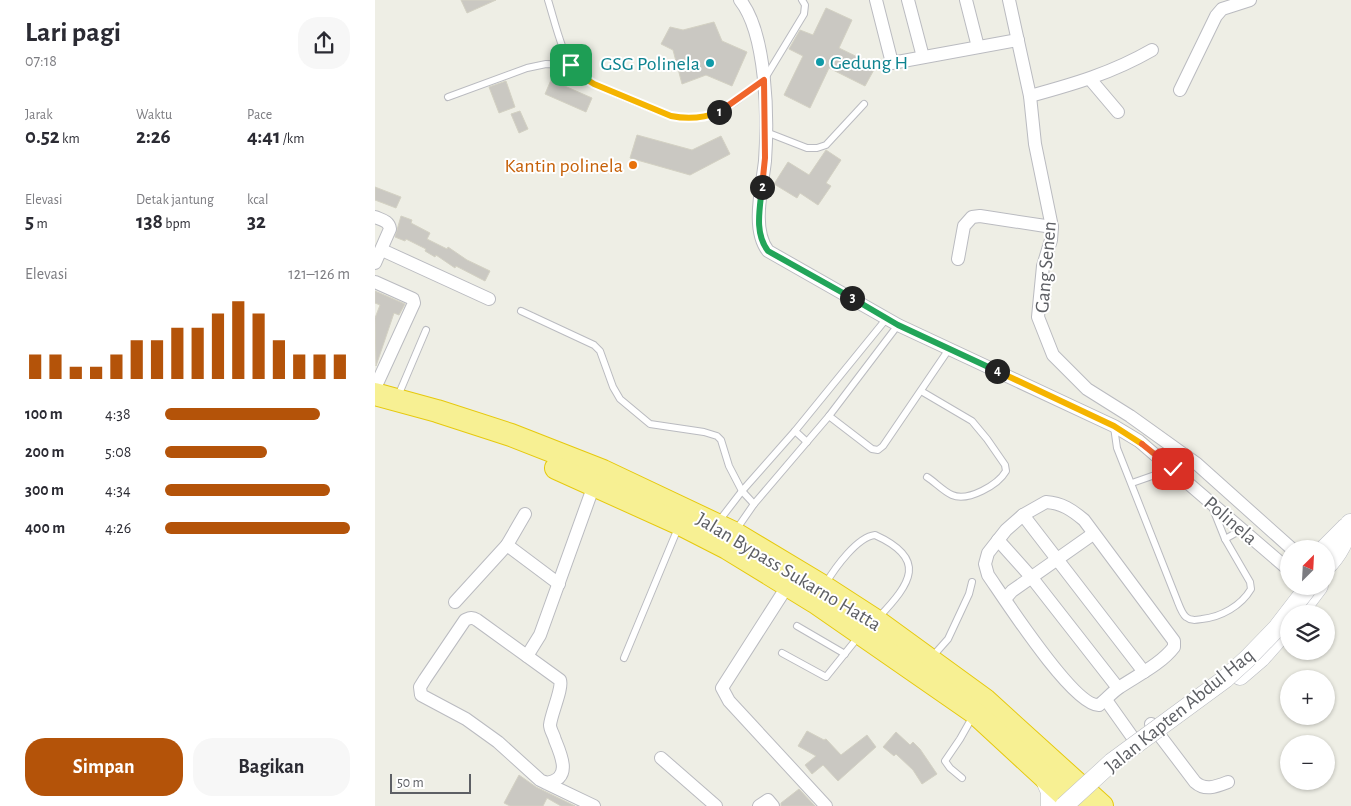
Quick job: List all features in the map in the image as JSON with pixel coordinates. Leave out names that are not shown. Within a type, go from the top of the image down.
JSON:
[{"type":"highway","name":"Jalan Bypass Sukarno Hatta","points":[[386,397],[446,414],[529,442],[603,470],[725,528],[819,594],[869,627],[930,660],[985,700],[1048,768],[1076,806]]},
{"type":"highway","name":"Jalan Bypass Sukarno Hatta","points":[[375,408],[506,447],[594,484],[680,524],[727,548],[788,585],[819,594]]},
{"type":"highway","name":"Jalan Bypass Sukarno Hatta","points":[[869,627],[975,713],[1048,768],[1103,806]]},
{"type":"street","name":"Polinela","points":[[740,0],[752,22],[759,48],[764,80],[765,158],[759,220],[761,239],[768,251],[893,322],[1114,426],[1139,441],[1280,562]]},
{"type":"street","points":[[877,0],[892,63],[1018,40]]},
{"type":"street","points":[[908,0],[923,57]]},
{"type":"street","points":[[966,0],[978,47]]},
{"type":"street","name":"Gang Senen","points":[[1009,0],[1030,96],[1035,144],[1052,227],[1051,240],[1043,266],[1038,317],[1053,356],[1087,389],[1130,416],[1197,464],[1282,540]]},
{"type":"street","points":[[1180,90],[1216,16],[1222,10],[1250,0]]},
{"type":"street","points":[[1030,96],[1090,79],[1126,65],[1152,50]]},
{"type":"street","points":[[1090,79],[1118,112]]},
{"type":"street","points":[[958,260],[964,226],[971,217],[980,216],[1052,227]]},
{"type":"street","points":[[375,217],[386,221],[390,229],[375,263]]},
{"type":"street","points":[[382,250],[489,299]]},
{"type":"street","points":[[375,282],[413,299],[414,303],[375,388]]},
{"type":"street","points":[[527,656],[540,635],[594,484]]},
{"type":"street","points":[[1046,502],[1056,502],[1075,512],[1084,520],[1093,534],[1175,641],[1172,650],[1144,672],[1118,688],[1099,705],[1089,703],[1071,687],[1048,660],[988,575],[985,564],[988,554],[1006,530],[1023,515],[1046,502]]},
{"type":"street","points":[[455,602],[507,545],[525,514]]},
{"type":"street","points":[[1023,515],[1144,672]]},
{"type":"street","points":[[1335,550],[1346,537],[1350,522]]},
{"type":"street","points":[[1005,599],[1012,591],[1093,534]]},
{"type":"street","points":[[998,540],[1032,578],[1118,688]]},
{"type":"street","points":[[507,545],[559,584]]},
{"type":"street","points":[[788,585],[722,688],[729,701],[826,806]]},
{"type":"street","points":[[1050,806],[1048,768],[1082,773],[1092,771],[1103,772],[1155,730],[1225,689],[1255,653],[1270,625],[1300,595]]},
{"type":"street","name":"Jalan Kapten Abdul Haq","points":[[1065,806],[1112,762],[1225,679],[1247,660],[1277,628],[1302,595]]},
{"type":"street","points":[[546,783],[555,782],[561,777],[563,771],[563,764],[556,740],[550,727],[562,683],[477,620],[468,618],[425,679],[420,692],[423,697],[466,719],[498,742],[533,775],[546,783],[594,806]]},
{"type":"street","points":[[1255,653],[1280,634]]},
{"type":"street","points":[[1106,700],[1133,738]]},
{"type":"street","points":[[1103,806],[1099,789],[1103,772],[1133,738],[1155,730]]},
{"type":"street","points":[[1155,730],[1195,782],[1201,787],[1213,788],[1228,782]]},
{"type":"street","points":[[661,758],[716,806]]},
{"type":"street","points":[[759,806],[767,800],[773,806]]},
{"type":"lane","points":[[548,0],[571,65],[578,74],[594,84],[671,116],[681,118],[717,113],[764,80],[804,14],[805,4],[802,0]]},
{"type":"lane","points":[[447,97],[527,68],[546,64],[571,65]]},
{"type":"lane","points":[[765,132],[807,148],[817,148],[826,145],[864,104]]},
{"type":"lane","points":[[521,311],[594,345],[600,351],[613,387],[620,399],[650,424],[705,432],[717,436],[721,440],[729,466],[742,491],[754,504]]},
{"type":"lane","points":[[725,528],[754,504],[829,416],[893,322]]},
{"type":"lane","points":[[725,528],[742,491],[893,322]]},
{"type":"lane","points":[[386,397],[426,330]]},
{"type":"lane","points":[[829,416],[872,449],[878,450],[883,446],[949,349]]},
{"type":"lane","points":[[921,391],[972,421],[1005,465],[1006,471],[998,481],[987,488],[961,497],[952,495],[927,477]]},
{"type":"lane","points":[[1114,426],[1117,448],[1177,600],[1185,617],[1192,620],[1213,618],[1237,606],[1247,597],[1251,589],[1250,582],[1225,539],[1211,504]]},
{"type":"lane","points":[[795,430],[807,442]]},
{"type":"lane","points":[[1132,483],[1173,469]]},
{"type":"lane","points":[[624,658],[680,524]]},
{"type":"lane","points":[[1225,539],[1241,530]]},
{"type":"lane","points":[[782,653],[826,678],[845,654],[893,602],[908,578],[909,563],[905,556],[886,540],[875,535],[863,539],[835,568],[819,594]]},
{"type":"lane","points":[[930,660],[948,639],[969,594],[972,582]]},
{"type":"lane","points":[[797,626],[845,654]]},
{"type":"lane","points":[[962,778],[949,768],[945,761],[975,713]]},
{"type":"building","points":[[461,0],[496,0],[467,13]]},
{"type":"building","name":"Gedung H","points":[[826,8],[852,20],[839,48],[876,66],[865,86],[829,68],[810,108],[784,95],[803,56],[789,49],[800,30],[813,35]]},
{"type":"building","name":"GSG Polinela","points":[[714,22],[722,41],[747,52],[732,86],[706,75],[682,84],[673,50],[661,44],[670,27],[683,30]]},
{"type":"building","points":[[551,80],[592,98],[586,112],[545,94]]},
{"type":"building","points":[[506,81],[515,107],[499,113],[489,87]]},
{"type":"building","points":[[520,111],[528,129],[519,133],[511,114]]},
{"type":"building","points":[[637,135],[692,150],[721,136],[730,154],[690,175],[630,158]]},
{"type":"building","points":[[826,150],[841,160],[826,183],[831,186],[818,205],[800,193],[797,198],[774,184],[788,162],[809,175]]},
{"type":"building","points":[[375,187],[401,197],[396,208],[375,200]]},
{"type":"building","points":[[401,216],[412,220],[411,223],[430,233],[427,239],[447,249],[448,247],[467,260],[490,271],[485,281],[456,266],[455,268],[436,255],[435,257],[425,251],[426,249],[406,239],[405,241],[395,237]]},
{"type":"building","points":[[375,291],[405,304],[399,315],[394,313],[376,366],[375,318],[380,305],[375,303]]},
{"type":"building","points":[[807,731],[824,740],[826,739],[841,755],[867,735],[876,747],[838,781],[823,765],[812,774],[805,765],[816,756],[798,746]]},
{"type":"building","points":[[896,732],[910,745],[913,742],[920,749],[937,774],[922,784],[913,770],[896,754],[894,756],[883,747]]},
{"type":"building","points":[[519,775],[536,787],[575,806],[561,806],[547,798],[543,806],[510,806],[504,803]]},
{"type":"building","points":[[799,789],[815,806],[781,806],[781,803]]},
{"type":"place","name":"Gedung H","points":[[820,62]]},
{"type":"place","name":"GSG Polinela","points":[[710,63]]},
{"type":"place","name":"Kantin polinela","points":[[633,165]]},
{"type":"route","points":[[571,65],[578,74],[594,84],[671,116],[681,118],[717,113],[764,80],[765,158],[759,220],[761,239],[768,251],[898,325],[1114,426],[1139,441],[1173,469]]}]
